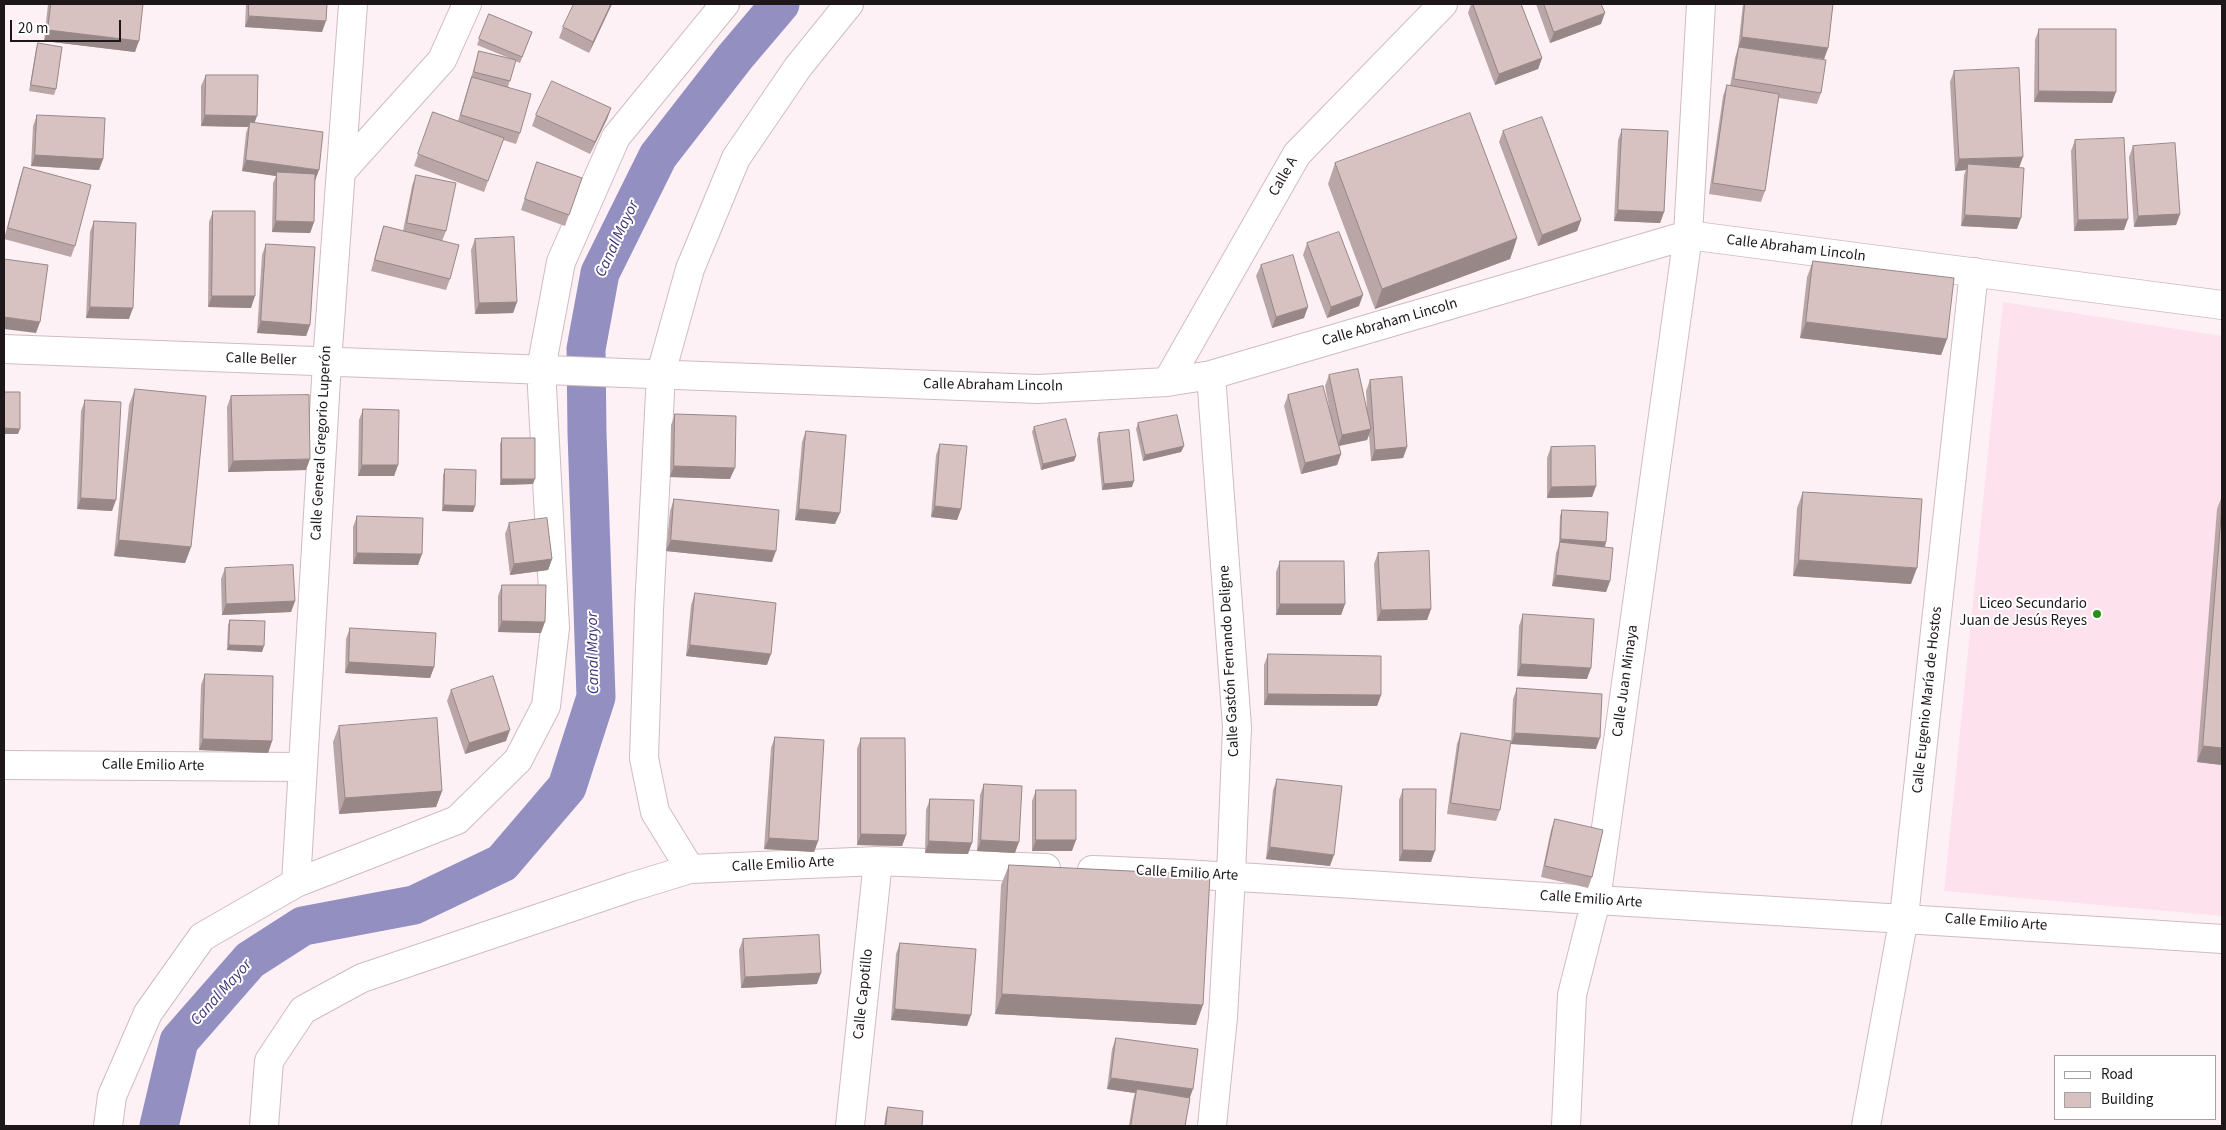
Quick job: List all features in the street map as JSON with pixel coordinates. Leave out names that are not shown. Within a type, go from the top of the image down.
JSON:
[{"type":"street","name":"Calle General Gregorio Luperón","points":[[296,883],[326,363],[342,171],[353,4]]},
{"type":"street","points":[[342,171],[442,60],[466,4]]},
{"type":"street","points":[[108,1126],[112,1096],[148,1013],[202,937],[296,883],[457,820],[518,760],[546,706],[555,628],[544,369],[561,262],[616,137],[726,4]]},
{"type":"street","points":[[690,869],[655,812],[644,758],[649,610],[661,374],[690,269],[736,158],[798,67],[849,4]]},
{"type":"street","name":"Calle A","points":[[1167,382],[1297,154],[1443,4]]},
{"type":"street","name":"Calle Juan Minaya","points":[[1566,1126],[1572,995],[1596,900],[1688,235],[1701,4]]},
{"type":"street","name":"Calle Abraham Lincoln","points":[[544,369],[1038,389],[1167,382],[1211,375],[1688,235],[2222,305]]},
{"type":"street","name":"Calle Eugenio María de Hostos","points":[[1866,1126],[1904,917],[1974,272]]},
{"type":"street","name":"Calle Beller","points":[[4,349],[326,363],[544,369]]},
{"type":"street","name":"Calle Gastón Fernando Deligne","points":[[1211,375],[1236,727],[1232,875],[1223,1017],[1212,1126]]},
{"type":"street","name":"Calle Emilio Arte","points":[[4,765],[303,768]]},
{"type":"street","name":"Calle Emilio Arte","points":[[264,1126],[270,1061],[303,1010],[362,978],[631,886],[690,869],[878,861],[1232,875],[2222,939]]},
{"type":"street","name":"Calle Capotillo","points":[[850,1126],[878,861]]},
{"type":"shaded area","name":"Liceo Secundario Juan de Jesús Reyes","points":[[2003,302],[2222,336],[2222,916],[1944,891]]},
{"type":"building","points":[[51,4],[143,4],[139,41],[48,30]]},
{"type":"building","points":[[249,4],[327,4],[326,21],[249,16]]},
{"type":"building","points":[[574,4],[611,4],[593,42],[563,27]]},
{"type":"building","points":[[1473,4],[1521,4],[1542,58],[1499,74]]},
{"type":"building","points":[[1544,4],[1601,4],[1605,13],[1554,32]]},
{"type":"building","points":[[1745,4],[1833,4],[1828,48],[1742,37]]},
{"type":"building","points":[[489,14],[532,32],[522,57],[479,39]]},
{"type":"building","points":[[2039,29],[2116,29],[2116,92],[2039,91]]},
{"type":"building","points":[[38,43],[62,47],[56,89],[31,85]]},
{"type":"building","points":[[1739,47],[1826,60],[1821,93],[1734,79]]},
{"type":"building","points":[[479,51],[516,60],[510,81],[474,72]]},
{"type":"building","points":[[2019,68],[2023,157],[1959,159],[1954,71]]},
{"type":"building","points":[[206,75],[258,75],[257,116],[205,115]]},
{"type":"building","points":[[472,77],[531,94],[520,133],[461,115]]},
{"type":"building","points":[[552,81],[611,108],[595,142],[536,115]]},
{"type":"building","points":[[1727,85],[1779,94],[1765,191],[1713,183]]},
{"type":"building","points":[[433,112],[504,138],[488,181],[418,154]]},
{"type":"building","points":[[1470,113],[1517,238],[1382,289],[1335,163]]},
{"type":"building","points":[[37,115],[105,118],[103,159],[35,155]]},
{"type":"building","points":[[1542,117],[1581,220],[1542,235],[1503,131]]},
{"type":"building","points":[[250,122],[323,132],[319,170],[246,160]]},
{"type":"building","points":[[1622,129],[1668,131],[1664,212],[1618,210]]},
{"type":"building","points":[[2124,138],[2128,219],[2078,220],[2075,140]]},
{"type":"building","points":[[2175,143],[2180,214],[2138,216],[2133,146]]},
{"type":"building","points":[[537,162],[582,178],[569,215],[525,199]]},
{"type":"building","points":[[1968,164],[2024,168],[2021,218],[1965,215]]},
{"type":"building","points":[[24,167],[91,185],[75,246],[8,228]]},
{"type":"building","points":[[277,172],[315,174],[314,222],[276,221]]},
{"type":"building","points":[[416,175],[456,183],[446,231],[407,223]]},
{"type":"building","points":[[213,211],[255,211],[255,296],[212,296]]},
{"type":"building","points":[[94,221],[136,223],[133,308],[90,307]]},
{"type":"building","points":[[384,226],[459,245],[450,279],[375,260]]},
{"type":"building","points":[[1339,232],[1363,295],[1331,307],[1307,243]]},
{"type":"building","points":[[514,237],[517,302],[479,303],[475,239]]},
{"type":"building","points":[[266,244],[315,247],[310,325],[261,321]]},
{"type":"building","points":[[1293,255],[1308,307],[1276,317],[1261,265]]},
{"type":"building","points":[[4,259],[48,265],[40,322],[4,317]]},
{"type":"building","points":[[1813,261],[1954,278],[1947,339],[1806,322]]},
{"type":"building","points":[[1358,369],[1371,429],[1342,435],[1329,375]]},
{"type":"building","points":[[1402,377],[1407,447],[1375,450],[1370,380]]},
{"type":"building","points":[[1323,386],[1341,454],[1305,463],[1288,395]]},
{"type":"building","points":[[135,389],[206,396],[191,547],[119,540]]},
{"type":"building","points":[[4,392],[20,392],[20,429],[4,428]]},
{"type":"building","points":[[309,395],[310,459],[233,461],[231,396]]},
{"type":"building","points":[[85,400],[121,402],[116,500],[81,498]]},
{"type":"building","points":[[363,409],[399,410],[398,465],[362,465]]},
{"type":"building","points":[[675,414],[736,416],[735,468],[674,466]]},
{"type":"building","points":[[1177,415],[1184,446],[1145,455],[1138,423]]},
{"type":"building","points":[[1066,419],[1076,456],[1043,464],[1034,427]]},
{"type":"building","points":[[1129,430],[1134,481],[1104,484],[1099,433]]},
{"type":"building","points":[[806,431],[846,435],[840,513],[799,509]]},
{"type":"building","points":[[502,438],[535,438],[535,479],[502,479]]},
{"type":"building","points":[[940,444],[967,446],[961,509],[935,506]]},
{"type":"building","points":[[1595,446],[1596,486],[1551,487],[1551,447]]},
{"type":"building","points":[[445,469],[476,470],[475,506],[444,505]]},
{"type":"building","points":[[1803,492],[1922,499],[1917,568],[1799,560]]},
{"type":"building","points":[[674,499],[779,510],[776,551],[671,540]]},
{"type":"building","points":[[2222,505],[2222,748],[2203,746]]},
{"type":"building","points":[[1562,510],[1608,512],[1606,542],[1561,539]]},
{"type":"building","points":[[357,516],[423,518],[422,554],[357,553]]},
{"type":"building","points":[[547,518],[552,559],[514,564],[509,523]]},
{"type":"building","points":[[1560,542],[1613,548],[1610,581],[1556,575]]},
{"type":"building","points":[[1429,551],[1431,609],[1381,610],[1378,553]]},
{"type":"building","points":[[1280,561],[1344,561],[1345,604],[1280,604]]},
{"type":"building","points":[[293,565],[295,601],[226,604],[225,568]]},
{"type":"building","points":[[502,585],[546,585],[545,622],[502,621]]},
{"type":"building","points":[[695,593],[776,603],[771,654],[690,645]]},
{"type":"building","points":[[1523,614],[1594,619],[1591,668],[1521,664]]},
{"type":"building","points":[[230,620],[265,621],[264,646],[229,645]]},
{"type":"building","points":[[350,628],[436,633],[434,667],[349,662]]},
{"type":"building","points":[[1268,654],[1381,656],[1381,695],[1268,694]]},
{"type":"building","points":[[205,674],[273,676],[272,741],[203,739]]},
{"type":"building","points":[[493,676],[510,730],[469,743],[451,690]]},
{"type":"building","points":[[1517,688],[1602,694],[1600,738],[1515,733]]},
{"type":"building","points":[[437,718],[442,791],[345,798],[339,726]]},
{"type":"building","points":[[1461,733],[1511,741],[1500,810],[1451,803]]},
{"type":"building","points":[[775,737],[824,740],[818,841],[769,838]]},
{"type":"building","points":[[861,738],[905,738],[906,835],[861,834]]},
{"type":"building","points":[[1277,779],[1342,786],[1334,855],[1270,847]]},
{"type":"building","points":[[984,784],[1022,786],[1019,842],[981,840]]},
{"type":"building","points":[[1403,789],[1436,789],[1435,851],[1403,850]]},
{"type":"building","points":[[1036,790],[1076,790],[1076,840],[1036,840]]},
{"type":"building","points":[[930,799],[974,800],[972,843],[929,841]]},
{"type":"building","points":[[1555,819],[1603,830],[1592,877],[1545,866]]},
{"type":"building","points":[[1009,865],[1210,875],[1203,1005],[1002,994]]},
{"type":"building","points":[[819,935],[821,973],[745,977],[743,939]]},
{"type":"building","points":[[900,943],[976,949],[971,1015],[895,1009]]},
{"type":"building","points":[[1116,1038],[1198,1049],[1193,1089],[1111,1078]]},
{"type":"building","points":[[1137,1089],[1190,1098],[1185,1126],[1131,1126]]},
{"type":"building","points":[[888,1107],[923,1111],[922,1126],[886,1126]]},
{"type":"waterway","name":"Canal Mayor","points":[[159,1126],[179,1041],[250,960],[303,926],[414,905],[502,863],[567,787],[596,697],[586,349],[600,273],[658,156],[735,57],[780,4]]},
{"type":"place","name":"Liceo Secundario Juan de Jesús Reyes","points":[[2097,614]]}]
